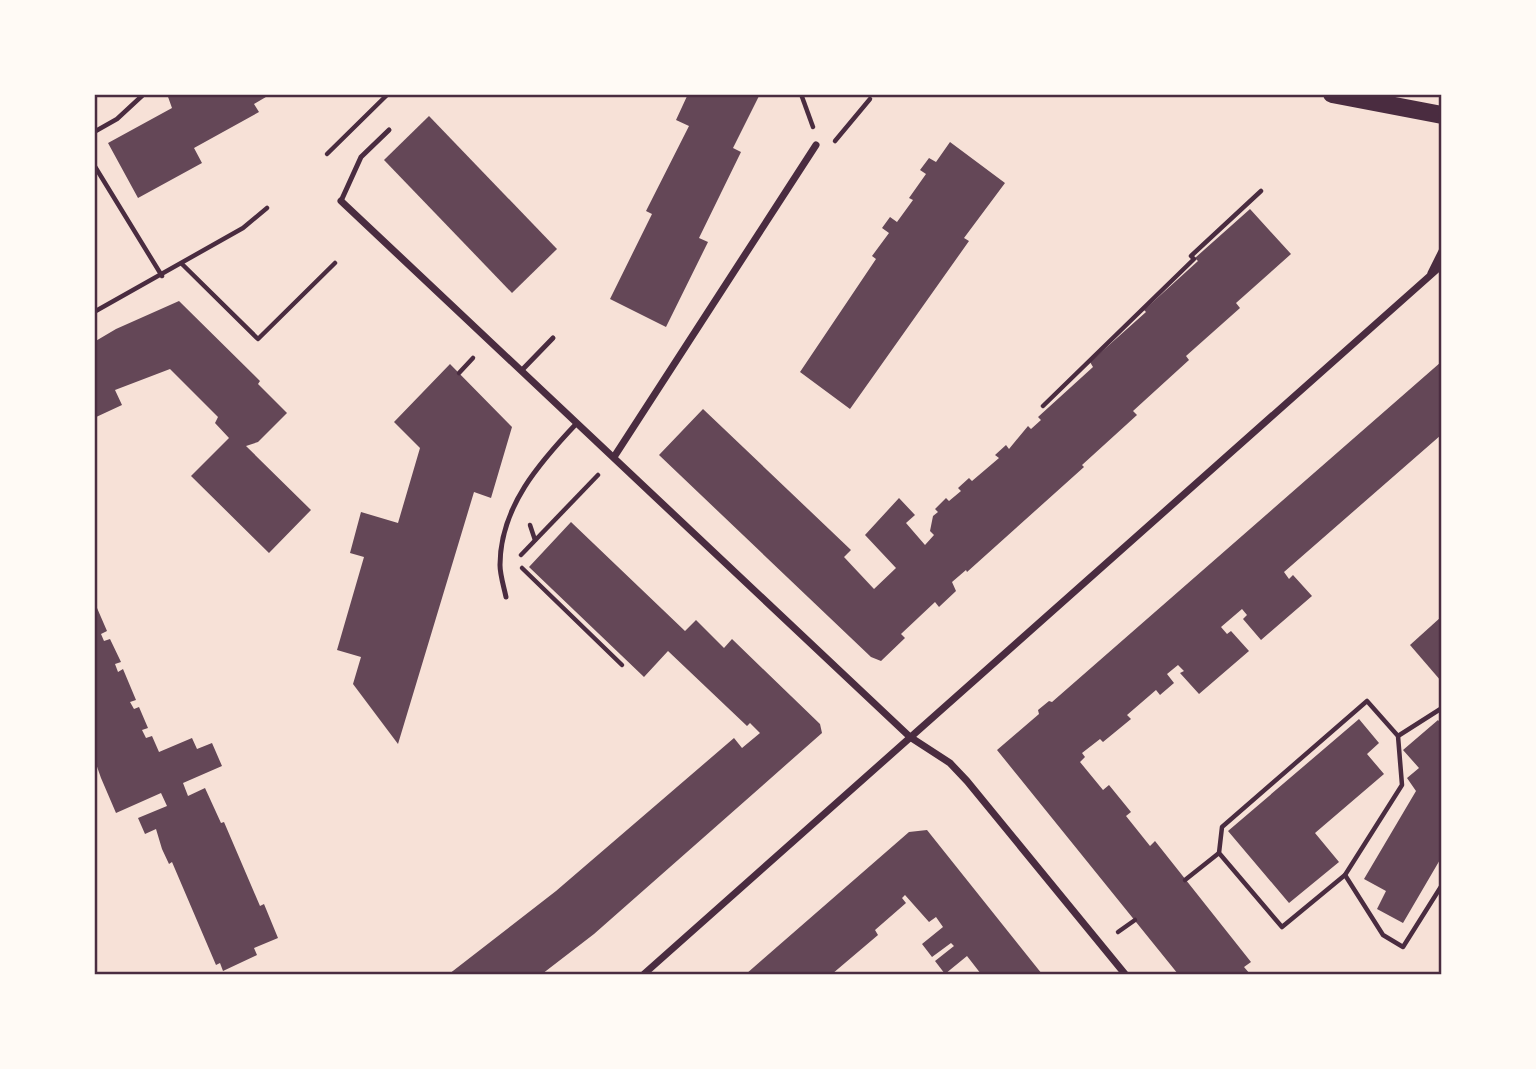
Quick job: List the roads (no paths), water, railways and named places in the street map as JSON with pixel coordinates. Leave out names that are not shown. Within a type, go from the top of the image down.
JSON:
[{"type":"main road","points":[[1332,94],[1439,119]]},
{"type":"street","points":[[614,457],[816,145]]},
{"type":"street","points":[[341,201],[910,737],[950,763],[1125,975]]},
{"type":"street","points":[[1429,276],[1441,251]]},
{"type":"street","points":[[644,975],[1441,265]]},
{"type":"lane","points":[[341,201],[361,158],[388,130]]},
{"type":"lane","points":[[522,370],[552,338]]},
{"type":"lane","points":[[506,597],[500,566],[505,524],[543,458],[577,423]]}]
